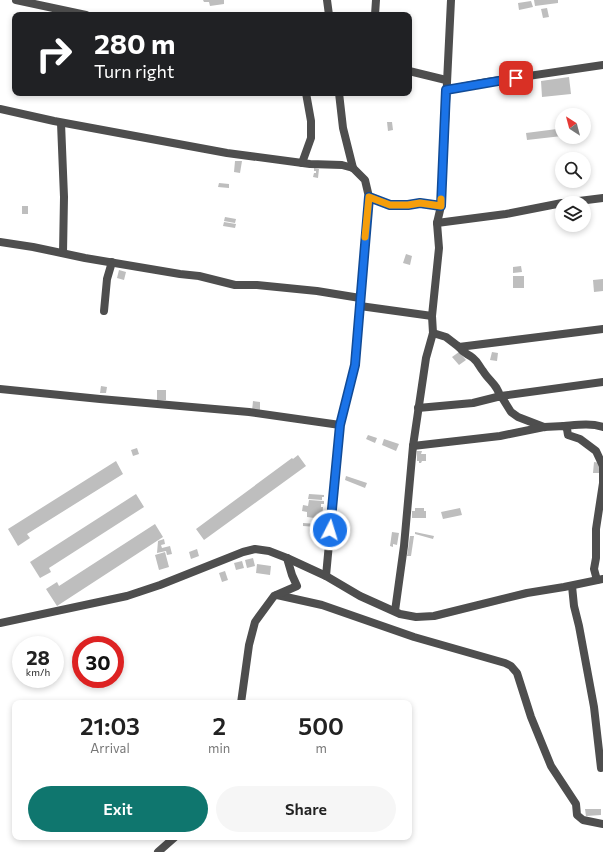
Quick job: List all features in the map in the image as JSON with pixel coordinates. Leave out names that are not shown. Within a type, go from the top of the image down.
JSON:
[{"type":"street","points":[[16,0],[72,12]]},
{"type":"street","points":[[327,0],[329,12]]},
{"type":"street","points":[[375,12],[376,0]]},
{"type":"street","points":[[394,612],[404,546],[418,408],[426,358],[433,333],[432,316],[439,248],[438,223],[441,206],[451,0]]},
{"type":"street","points":[[446,90],[487,82],[603,65]]},
{"type":"street","points":[[412,72],[446,80]]},
{"type":"street","points":[[302,163],[311,138],[311,121],[307,96]]},
{"type":"street","points":[[339,96],[343,128],[353,168]]},
{"type":"street","points":[[0,109],[61,123],[227,153],[302,163],[342,165],[353,168],[365,180],[369,197],[355,365],[340,425],[326,576]]},
{"type":"street","points":[[61,123],[64,197],[63,253]]},
{"type":"street","points":[[369,197],[390,205],[420,203],[441,206]]},
{"type":"street","points":[[591,200],[603,198]]},
{"type":"street","points":[[438,223],[506,214],[555,205]]},
{"type":"street","points":[[0,242],[180,274],[199,276],[235,285],[272,286],[317,291],[360,302],[432,316]]},
{"type":"street","points":[[104,310],[107,279],[112,262]]},
{"type":"street","points":[[459,347],[603,329]]},
{"type":"street","points":[[433,333],[446,337],[459,347],[464,354],[472,356],[480,364],[483,371],[499,389],[501,396],[511,412],[544,427]]},
{"type":"street","points":[[418,408],[473,403],[501,396],[603,382]]},
{"type":"street","points":[[0,389],[249,412],[340,425]]},
{"type":"street","points":[[413,446],[500,436],[544,427],[582,424],[603,427]]},
{"type":"street","points":[[0,623],[127,596],[255,549],[269,551],[287,558],[326,576],[360,596],[394,612],[416,617],[434,616],[527,593],[572,586],[600,579],[594,569],[596,558],[596,529],[603,483],[603,466],[596,451],[580,439],[568,435],[567,429],[564,426]]},
{"type":"street","points":[[241,700],[249,645],[255,622],[274,596],[297,586],[287,558]]},
{"type":"street","points":[[572,586],[574,606],[594,707],[600,768]]},
{"type":"street","points":[[276,595],[322,605],[414,637],[505,662],[511,666],[516,673],[531,717],[551,766],[576,804],[577,815],[583,820],[603,824]]},
{"type":"street","points":[[158,852],[172,840]]},
{"type":"building","points":[[203,0],[224,0],[224,4],[210,6],[209,2],[204,2]]},
{"type":"building","points":[[534,0],[558,0],[558,3],[535,6]]},
{"type":"building","points":[[531,1],[533,7],[519,10],[518,3]]},
{"type":"building","points":[[547,8],[549,17],[543,18],[541,9]]},
{"type":"building","points":[[569,77],[571,94],[542,97],[541,81]]},
{"type":"building","points":[[387,122],[392,122],[393,130],[388,131]]},
{"type":"building","points":[[555,129],[555,137],[527,140],[526,133]]},
{"type":"building","points":[[235,161],[242,161],[240,173],[234,172]]},
{"type":"building","points":[[314,168],[319,169],[318,178],[313,177],[314,173],[316,173]]},
{"type":"building","points":[[219,183],[229,184],[229,188],[218,187]]},
{"type":"building","points":[[22,206],[28,206],[28,214],[22,214]]},
{"type":"building","points":[[225,217],[236,219],[235,223],[224,221]]},
{"type":"building","points":[[224,222],[236,224],[235,228],[223,226]]},
{"type":"building","points":[[406,254],[412,256],[410,265],[403,263]]},
{"type":"building","points":[[521,266],[522,272],[513,273],[513,267]]},
{"type":"building","points":[[119,270],[126,272],[124,280],[117,278]]},
{"type":"building","points":[[513,276],[524,276],[524,288],[513,288]]},
{"type":"building","points":[[603,279],[603,291],[594,292],[593,280]]},
{"type":"building","points":[[459,352],[466,360],[459,365],[452,357]]},
{"type":"building","points":[[492,352],[498,353],[497,361],[490,360]]},
{"type":"building","points":[[101,386],[107,387],[106,393],[100,393]]},
{"type":"building","points":[[157,390],[166,390],[166,400],[157,400]]},
{"type":"building","points":[[253,401],[260,402],[260,412],[252,411]]},
{"type":"building","points":[[368,435],[377,438],[375,443],[366,439]]},
{"type":"building","points":[[384,439],[399,444],[396,451],[382,445]]},
{"type":"building","points":[[137,448],[139,454],[133,456],[131,450]]},
{"type":"building","points":[[417,451],[422,451],[421,454],[426,454],[426,461],[419,463],[419,461],[417,461]]},
{"type":"building","points":[[298,455],[306,466],[204,540],[196,529]]},
{"type":"building","points":[[116,461],[123,474],[27,534],[30,538],[18,546],[8,529]]},
{"type":"building","points":[[594,462],[601,463],[600,473],[593,473]]},
{"type":"building","points":[[346,476],[367,483],[365,488],[345,480]]},
{"type":"building","points":[[136,494],[144,507],[49,568],[51,572],[40,578],[30,562]]},
{"type":"building","points":[[309,494],[324,495],[324,497],[322,497],[322,500],[308,499]]},
{"type":"building","points":[[309,500],[324,501],[324,504],[321,504],[321,507],[323,507],[322,519],[307,517],[307,512],[302,511],[303,505],[308,506]]},
{"type":"building","points":[[415,508],[424,508],[424,511],[426,511],[426,518],[412,518],[412,511],[415,511]]},
{"type":"building","points":[[460,508],[462,515],[443,519],[441,512]]},
{"type":"building","points":[[303,523],[317,524],[317,527],[303,526]]},
{"type":"building","points":[[155,524],[163,537],[57,606],[46,589],[57,582],[59,586]]},
{"type":"building","points":[[392,532],[399,533],[397,545],[393,544],[393,547],[390,546]]},
{"type":"building","points":[[415,532],[434,536],[433,539],[415,534]]},
{"type":"building","points":[[410,536],[414,536],[411,556],[407,556]]},
{"type":"building","points":[[164,539],[165,544],[161,545],[162,548],[170,546],[172,554],[167,555],[166,551],[157,553],[158,541]]},
{"type":"building","points":[[197,549],[199,556],[191,559],[189,552]]},
{"type":"building","points":[[165,552],[169,567],[159,570],[155,555]]},
{"type":"building","points":[[253,558],[255,566],[247,568],[245,560]]},
{"type":"building","points":[[242,561],[244,568],[236,570],[234,563]]},
{"type":"building","points":[[257,564],[271,566],[270,575],[256,573]]},
{"type":"building","points":[[225,571],[228,580],[222,582],[219,573]]},
{"type":"building","points":[[585,809],[601,809],[601,815],[586,816]]},
{"type":"slow traffic","points":[[365,237],[369,197],[390,205],[420,203],[441,206],[441,199]]},
{"type":"route","points":[[330,530],[340,425],[355,365],[369,197],[390,205],[420,203],[441,206],[446,90],[516,78]]}]
